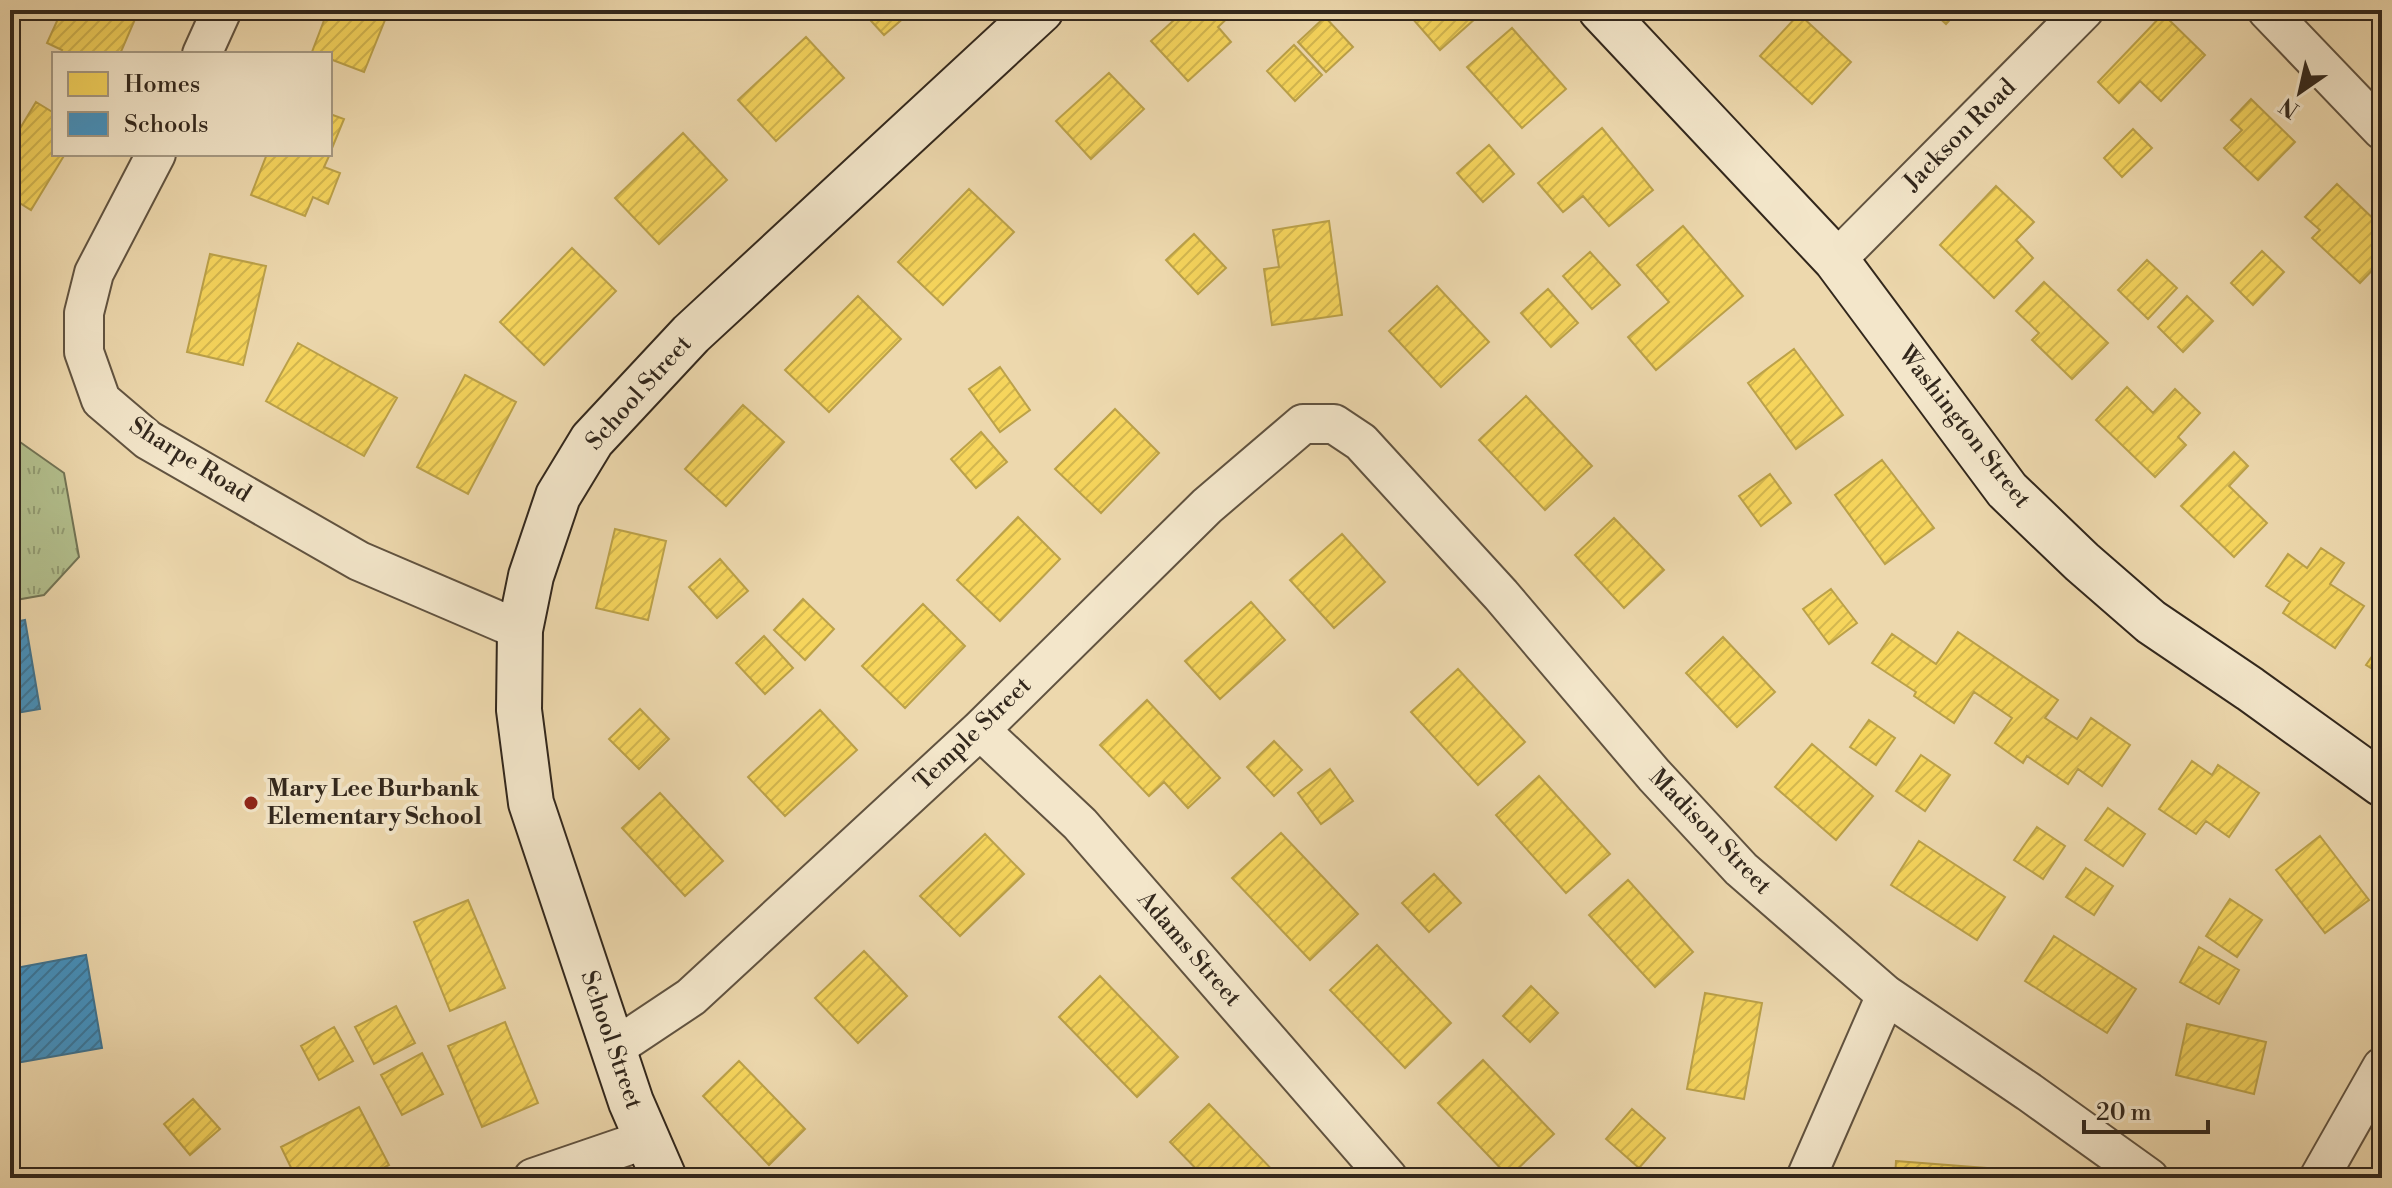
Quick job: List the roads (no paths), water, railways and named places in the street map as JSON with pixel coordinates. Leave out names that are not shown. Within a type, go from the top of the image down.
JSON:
[{"type":"street","points":[[203,52],[222,10]]},
{"type":"street","name":"School Street","points":[[656,1159],[631,1102],[531,803],[519,710],[520,630],[531,576],[558,496],[592,440],[691,334],[1041,10]]},
{"type":"street","name":"Washington Street","points":[[1601,10],[1836,260],[2007,490],[2151,622],[2382,784]]},
{"type":"street","name":"Jackson Road","points":[[1836,260],[2084,10]]},
{"type":"street","points":[[2267,10],[2382,130]]},
{"type":"street","name":"Sharpe Road","points":[[155,156],[94,273],[84,313],[84,352],[101,400],[148,440],[359,561],[520,630]]},
{"type":"street","name":"Temple Street","points":[[613,1049],[691,997],[980,730],[1207,506],[1303,424],[1330,423]]},
{"type":"street","name":"Madison Street","points":[[1330,423],[1361,442],[1501,595],[1654,775],[1741,869],[1886,995],[2149,1178]]},
{"type":"street","name":"Adams Street","points":[[980,730],[1080,824],[1388,1178]]},
{"type":"street","points":[[1806,1178],[1886,995]]},
{"type":"street","points":[[2319,1178],[2382,1067]]},
{"type":"street","points":[[533,1178],[656,1159]]},
{"type":"place","name":"Mary Lee Burbank Elementary School","points":[[251,803]]}]
